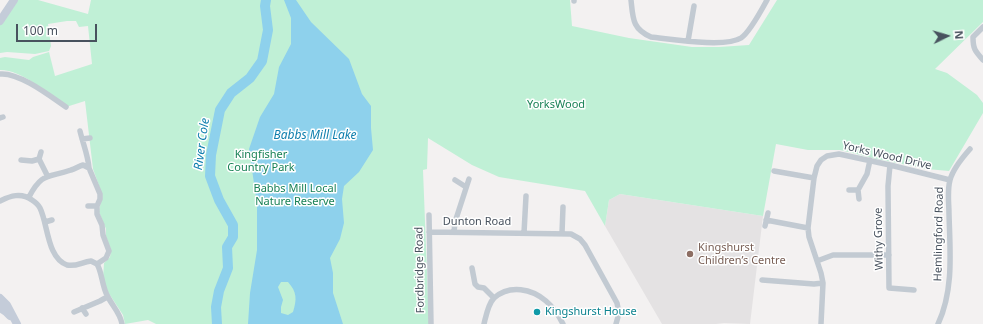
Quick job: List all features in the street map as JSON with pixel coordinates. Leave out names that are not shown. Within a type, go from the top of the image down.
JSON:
[{"type":"street","points":[[0,21],[14,0]]},
{"type":"street","points":[[631,0],[633,20],[642,34],[651,37],[720,43],[734,42],[743,37],[767,0]]},
{"type":"street","points":[[688,40],[694,6]]},
{"type":"street","points":[[983,27],[973,37],[973,45],[974,51],[983,60]]},
{"type":"street","points":[[0,74],[17,77],[66,107]]},
{"type":"street","points":[[80,131],[87,154],[89,168],[100,194],[97,214],[102,224],[109,251],[106,258],[97,264]]},
{"type":"street","points":[[82,139],[90,138]]},
{"type":"street","name":"Hemlingford Road","points":[[938,324],[947,298],[950,276],[950,180],[959,162],[970,149]]},
{"type":"street","points":[[41,152],[39,159],[47,175]]},
{"type":"street","name":"Yorks Wood Drive","points":[[821,324],[823,283],[821,272],[809,237],[808,228],[814,178],[817,166],[821,160],[827,156],[839,154],[870,160],[950,180]]},
{"type":"street","points":[[21,160],[32,161],[39,159]]},
{"type":"street","points":[[859,199],[858,190],[867,174],[870,160]]},
{"type":"street","points":[[29,197],[34,187],[47,175],[71,170],[83,165],[89,168]]},
{"type":"street","name":"Withy Grove","points":[[890,165],[888,186],[889,288],[914,290]]},
{"type":"street","points":[[774,171],[814,178]]},
{"type":"street","points":[[454,232],[455,222],[469,179]]},
{"type":"street","points":[[455,180],[466,187]]},
{"type":"street","points":[[849,190],[858,190]]},
{"type":"street","points":[[0,201],[18,195],[29,197],[40,208],[51,246],[62,263],[72,266],[91,261],[97,264]]},
{"type":"street","name":"Dunton Road","points":[[524,233],[526,196]]},
{"type":"street","points":[[88,206],[97,206]]},
{"type":"street","points":[[562,233],[563,206]]},
{"type":"street","points":[[768,213],[766,223],[808,228]]},
{"type":"street","name":"Fordbridge Road","points":[[429,215],[432,324]]},
{"type":"street","points":[[45,222],[52,220]]},
{"type":"street","name":"Dunton Road","points":[[430,232],[571,234],[580,239],[585,245],[616,302],[619,313],[616,324]]},
{"type":"street","points":[[817,261],[833,255],[889,255]]},
{"type":"street","points":[[97,264],[102,285],[107,297],[121,317],[122,324]]},
{"type":"street","points":[[472,268],[474,284],[478,287],[484,288],[494,298]]},
{"type":"street","points":[[762,280],[823,283]]},
{"type":"street","points":[[484,324],[487,312],[494,298],[505,291],[516,289],[526,290],[536,294],[548,302],[563,324]]},
{"type":"street","points":[[74,312],[107,297]]},
{"type":"street","points":[[0,298],[7,305],[17,323]]},
{"type":"street","points":[[0,308],[17,323]]},
{"type":"street","points":[[82,308],[86,314]]},
{"type":"shaded area","name":"Kingshurst Children’s Centre","points":[[620,194],[763,216],[750,324],[662,324],[605,226],[609,200]]},
{"type":"green space","points":[[17,0],[38,0],[88,14],[91,0],[570,0],[572,26],[629,38],[692,47],[719,47],[749,45],[777,0],[983,0],[983,22],[935,69],[947,73],[977,95],[983,103],[983,113],[949,171],[927,169],[840,150],[808,150],[776,144],[763,216],[620,194],[609,200],[605,226],[585,191],[499,177],[472,165],[428,138],[427,169],[423,170],[429,324],[156,324],[148,320],[125,324],[123,315],[108,292],[103,279],[104,263],[110,257],[111,250],[106,236],[106,229],[99,212],[102,194],[93,169],[85,101],[66,107],[26,78],[9,71],[0,70],[0,58],[5,57],[29,60],[33,57],[49,52],[55,76],[92,64],[88,26],[79,27],[76,21],[48,24],[51,46],[49,51],[35,54],[0,53],[0,24]]},
{"type":"water","name":"Babbs Mill Lake","points":[[284,0],[296,0],[311,22],[349,59],[362,94],[371,106],[373,150],[359,172],[344,186],[342,199],[344,223],[340,239],[330,258],[333,273],[333,293],[343,324],[248,324],[250,293],[257,250],[257,204],[249,149],[260,117],[274,94],[279,67],[291,44],[291,18]],"holes":[[[281,282],[288,282],[295,292],[296,299],[293,312],[288,315],[281,313],[283,300],[278,287]]]},
{"type":"waterway","name":"River Cole","points":[[217,324],[216,307],[219,291],[228,268],[227,247],[233,237],[233,225],[219,200],[210,176],[211,155],[220,110],[231,93],[250,78],[262,61],[268,30],[265,6],[266,0]]},
{"type":"place","name":"Kingshurst Children’s Centre","points":[[690,254]]},
{"type":"place","name":"Kingshurst House","points":[[537,312]]},
{"type":"park label","name":"YorksWood","points":[[556,105]]},
{"type":"park label","name":"Kingfisher Country Park","points":[[261,161]]},
{"type":"park label","name":"Babbs Mill Local Nature Reserve","points":[[295,195]]}]
